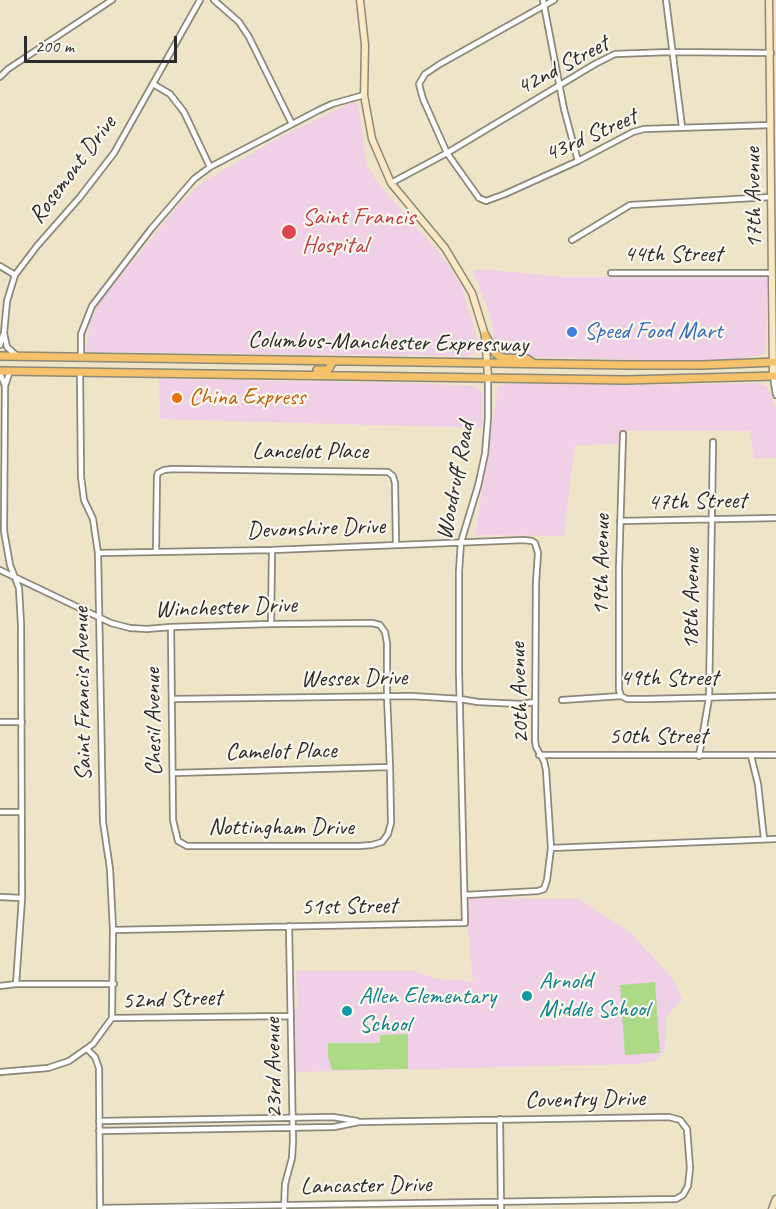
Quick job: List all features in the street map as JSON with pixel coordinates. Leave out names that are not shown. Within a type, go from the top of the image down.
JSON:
[{"type":"main road","points":[[485,335],[499,356],[527,359],[536,364]]},
{"type":"main road","name":"Columbus-Manchester Expressway","points":[[0,356],[536,364],[702,365],[774,362]]},
{"type":"main road","points":[[281,374],[290,371],[328,369],[333,361]]},
{"type":"main road","name":"Columbus-Manchester Expressway","points":[[0,372],[10,370],[648,380],[774,376]]},
{"type":"street","points":[[0,77],[17,63],[112,0]]},
{"type":"street","name":"Rosemont Drive","points":[[0,345],[4,333],[7,301],[15,275],[114,153],[200,0]]},
{"type":"street","points":[[214,0],[239,22],[249,37],[292,124]]},
{"type":"street","name":"Woodruff Road","points":[[363,0],[364,95],[372,139],[391,183],[455,261],[472,293],[485,335],[488,377],[485,454],[461,542],[460,699],[465,895]]},
{"type":"street","points":[[447,153],[423,99],[419,84],[425,74],[544,2],[554,0]]},
{"type":"street","points":[[666,0],[682,128]]},
{"type":"street","name":"17th Avenue","points":[[770,0],[773,156],[771,197],[774,260],[772,273],[776,395]]},
{"type":"street","points":[[544,2],[559,85],[578,161]]},
{"type":"street","name":"42nd Street","points":[[391,183],[447,153],[615,54],[771,53]]},
{"type":"street","points":[[153,84],[170,94],[184,112],[210,167]]},
{"type":"street","points":[[81,358],[81,334],[97,299],[183,190],[210,167],[332,104],[364,95]]},
{"type":"street","name":"43rd Street","points":[[447,153],[479,198],[486,201],[578,161],[633,132],[656,127],[771,125]]},
{"type":"street","points":[[572,240],[630,205],[771,197]]},
{"type":"street","points":[[0,266],[15,275]]},
{"type":"street","name":"44th Street","points":[[611,273],[772,273]]},
{"type":"street","points":[[4,333],[7,347],[18,357]]},
{"type":"street","points":[[10,370],[5,386],[2,440],[6,548],[16,577],[21,607],[22,898],[16,984]]},
{"type":"street","points":[[0,372],[5,386]]},
{"type":"street","name":"Saint Francis Avenue","points":[[80,372],[81,477],[84,500],[95,528],[98,553],[103,822],[110,869],[113,930],[112,1018]]},
{"type":"street","name":"19th Avenue","points":[[621,696],[619,690],[620,521],[623,434]]},
{"type":"street","name":"18th Avenue","points":[[699,756],[709,698],[713,442]]},
{"type":"street","name":"Lancelot Place","points":[[156,552],[158,473],[172,470],[388,472],[393,476],[395,483],[396,544]]},
{"type":"street","points":[[0,491],[3,484]]},
{"type":"street","name":"47th Street","points":[[620,521],[776,518]]},
{"type":"street","name":"Devonshire Drive","points":[[98,553],[272,550],[524,540],[535,543]]},
{"type":"street","name":"20th Avenue","points":[[465,895],[538,891],[544,889],[547,877],[551,848],[546,770],[535,740],[538,553],[535,543]]},
{"type":"street","points":[[271,624],[272,550]]},
{"type":"street","points":[[0,570],[100,616]]},
{"type":"street","name":"Winchester Drive","points":[[100,616],[111,623],[130,628],[147,629],[271,624],[380,625],[385,632],[387,643],[390,814]]},
{"type":"street","name":"Chesil Avenue","points":[[171,627],[173,816]]},
{"type":"street","name":"Wessex Drive","points":[[172,699],[387,696],[460,699],[501,704],[535,702]]},
{"type":"street","name":"49th Street","points":[[562,700],[621,696],[627,699],[776,696]]},
{"type":"street","points":[[0,722],[22,722]]},
{"type":"street","name":"50th Street","points":[[539,754],[776,755]]},
{"type":"street","points":[[751,756],[758,784],[764,839]]},
{"type":"street","name":"Camelot Place","points":[[174,773],[390,767]]},
{"type":"street","points":[[0,812],[21,812]]},
{"type":"street","name":"Nottingham Drive","points":[[173,816],[174,832],[178,841],[187,846],[359,846],[382,842],[388,834],[390,814]]},
{"type":"street","points":[[551,848],[776,839]]},
{"type":"street","name":"51st Street","points":[[113,930],[465,923],[465,895]]},
{"type":"street","points":[[0,897],[22,898]]},
{"type":"street","name":"23rd Avenue","points":[[284,1207],[285,1184],[292,1158],[293,1128],[289,926]]},
{"type":"street","points":[[0,986],[114,984]]},
{"type":"street","name":"52nd Street","points":[[0,1072],[48,1068],[69,1061],[87,1049],[102,1034],[112,1018],[291,1016]]},
{"type":"street","points":[[87,1049],[95,1057],[99,1068],[100,1209]]},
{"type":"street","name":"Coventry Drive","points":[[99,1121],[333,1117],[359,1122]]},
{"type":"street","name":"Coventry Drive","points":[[99,1131],[334,1127],[359,1122],[500,1119],[669,1117],[680,1120],[687,1129],[690,1168],[688,1186],[683,1195],[676,1199],[632,1200]]},
{"type":"street","points":[[500,1119],[501,1209]]},
{"type":"street","points":[[772,1209],[776,1199]]},
{"type":"street","name":"Lancaster Drive","points":[[100,1209],[632,1200]]},
{"type":"shaded area","name":"Saint Francis Hospital","points":[[350,103],[357,103],[359,109],[367,166],[381,187],[439,252],[461,285],[476,332],[478,347],[474,354],[466,356],[85,352],[90,323],[103,295],[175,209],[201,183],[278,138]]},
{"type":"shaded area","points":[[473,270],[562,277],[767,277],[766,350],[763,355],[730,360],[682,361],[505,356],[496,350],[490,315]]},
{"type":"shaded area","points":[[159,379],[474,386],[483,392],[482,428],[160,419]]},
{"type":"shaded area","points":[[759,383],[767,387],[776,408],[776,458],[754,459],[750,431],[618,431],[619,444],[575,445],[564,536],[475,535],[498,386],[506,384]]},
{"type":"shaded area","points":[[468,898],[579,899],[630,932],[673,979],[682,999],[666,1018],[665,1050],[656,1060],[637,1064],[294,1072],[293,1008],[297,1007],[296,971],[413,971],[437,979],[473,981],[468,933]]},
{"type":"green space","points":[[655,982],[660,1053],[625,1055],[620,985]]},
{"type":"green space","points":[[408,1034],[408,1069],[332,1070],[328,1056],[328,1043],[380,1043],[380,1035]]},
{"type":"place","name":"Saint Francis Hospital","points":[[289,232]]},
{"type":"place","name":"Speed Food Mart","points":[[572,332]]},
{"type":"place","name":"China Express","points":[[177,398]]},
{"type":"place","name":"Arnold Middle School","points":[[527,996]]},
{"type":"place","name":"Allen Elementary School","points":[[347,1011]]}]
